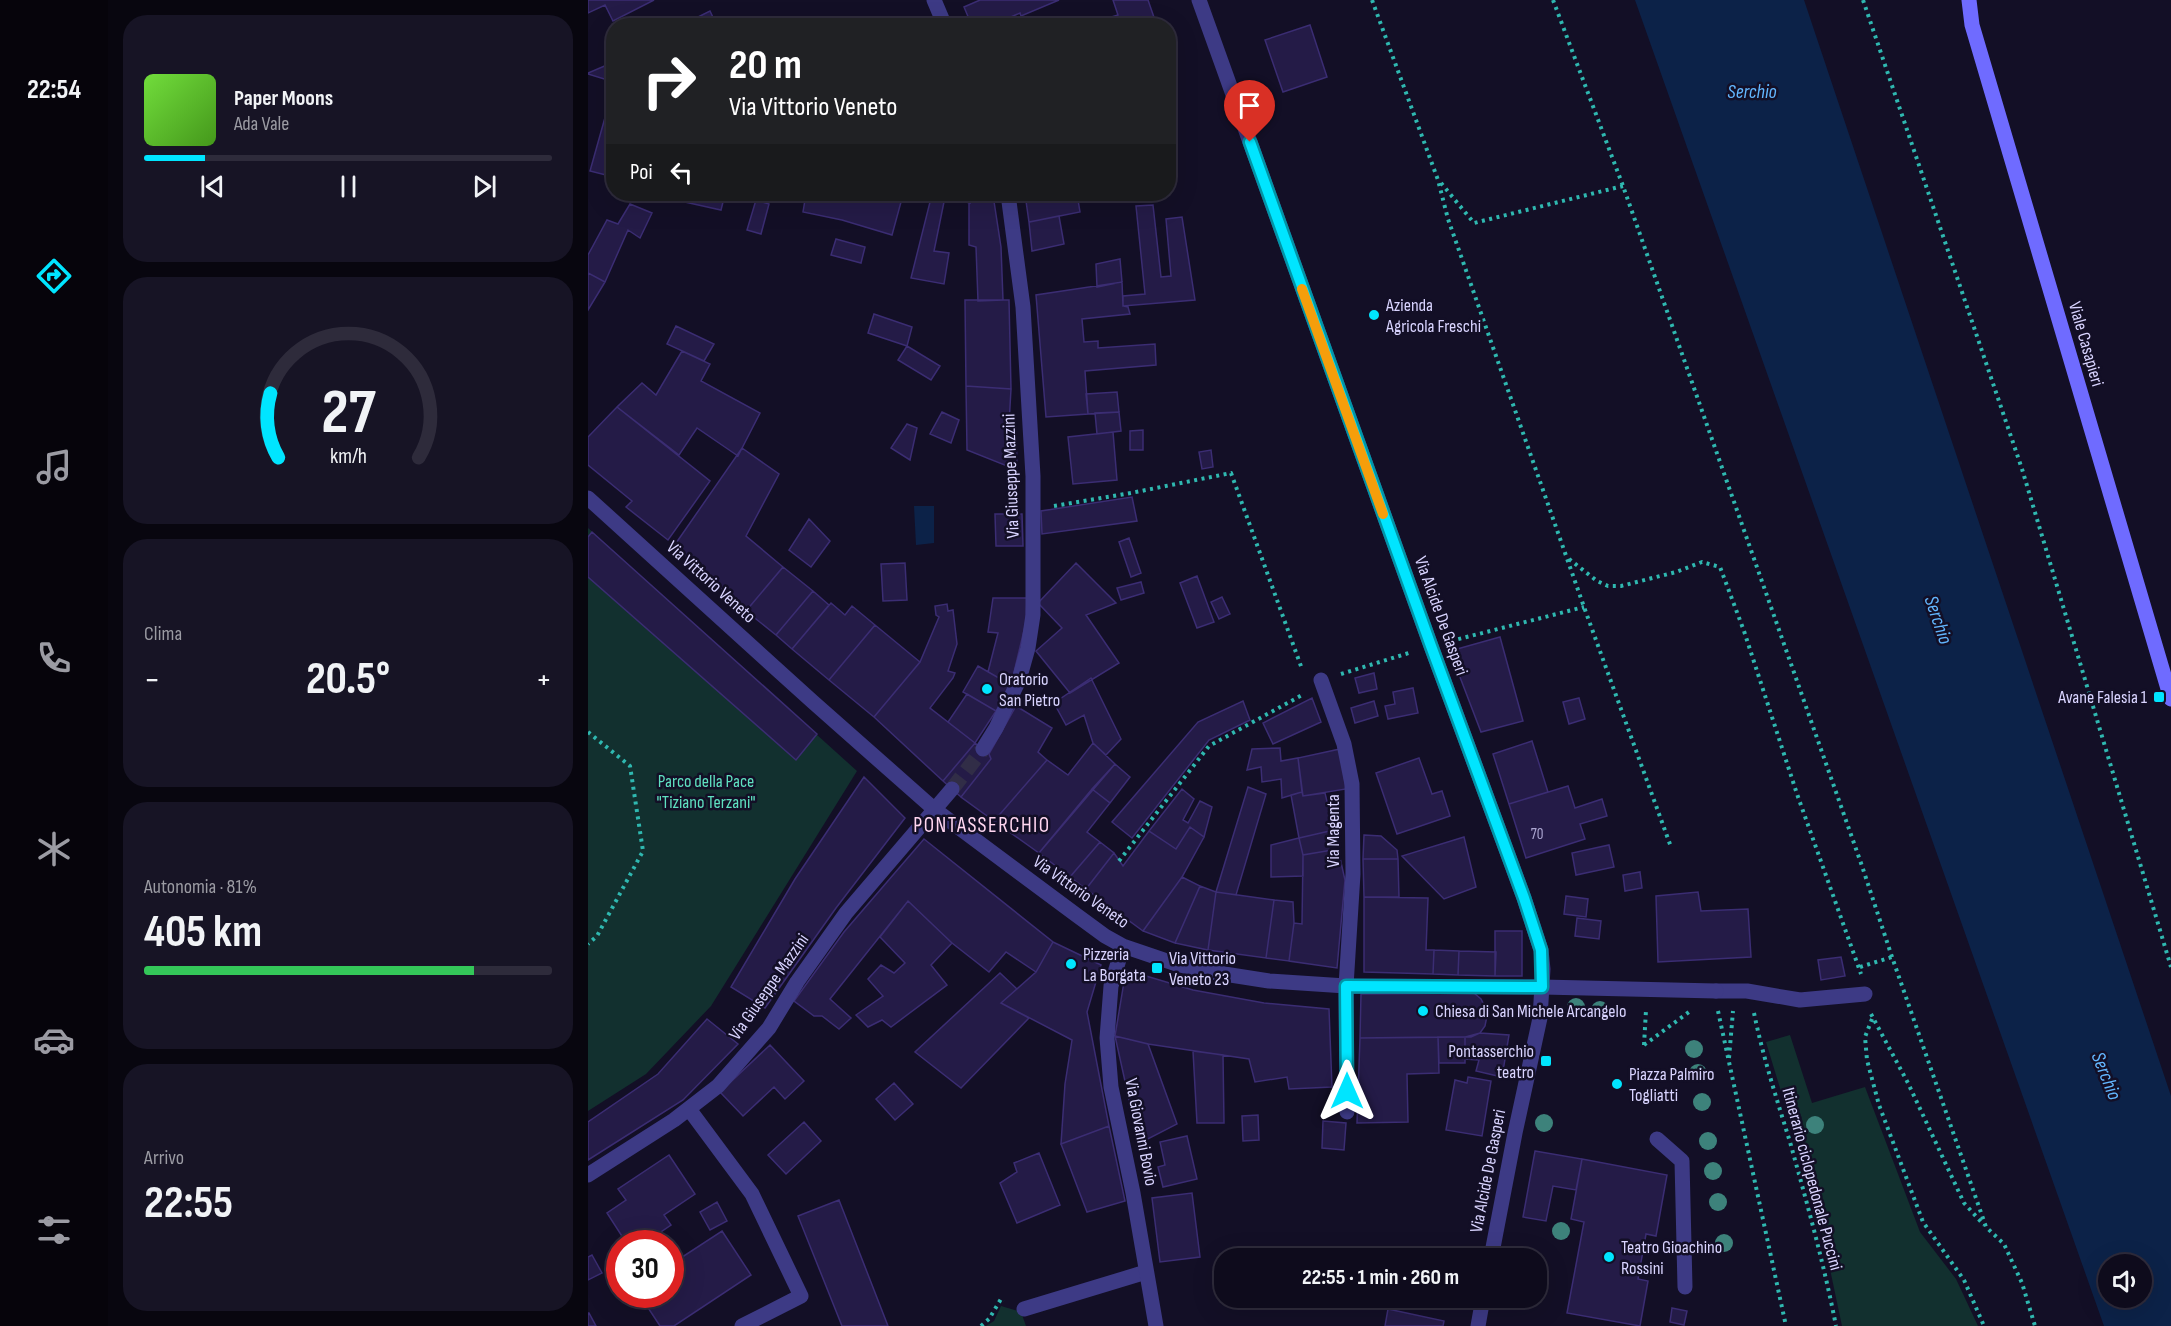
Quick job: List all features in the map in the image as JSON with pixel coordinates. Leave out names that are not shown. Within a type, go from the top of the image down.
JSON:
[{"type":"main road","name":"Viale Casapieri","points":[[1968,0],[1975,36],[2170,695]]},
{"type":"street","points":[[934,0],[942,18]]},
{"type":"street","name":"Via Alcide De Gasperi","points":[[1200,0],[1541,950],[1540,1018],[1493,1248]]},
{"type":"street","name":"Via Giuseppe Mazzini","points":[[983,749],[996,728],[1019,680],[1028,648],[1033,615],[1032,476],[1023,307],[1009,201]]},
{"type":"street","name":"Via Vittorio Veneto","points":[[588,498],[934,809],[1105,936],[1123,946],[1205,972],[1269,981],[1346,986],[1542,987],[1716,996],[1736,991],[1800,1000],[1865,994]]},
{"type":"street","name":"Via Magenta","points":[[1316,685],[1344,744],[1352,784],[1353,874],[1346,986],[1347,1112]]},
{"type":"street","name":"Via Giuseppe Mazzini","points":[[588,1175],[689,1109],[718,1086],[769,1028],[797,982],[846,913],[952,789]]},
{"type":"street","name":"Via Giovanni Bovio","points":[[1123,946],[1111,986],[1107,1038],[1112,1087],[1156,1326]]},
{"type":"street","points":[[689,1109],[752,1194],[801,1296],[742,1326]]},
{"type":"street","points":[[1657,1139],[1682,1161],[1685,1287]]},
{"type":"street","points":[[1024,1309],[1146,1272]]},
{"type":"street","points":[[1478,1326],[1481,1308]]},
{"type":"path","points":[[1372,0],[1438,180],[1448,219],[1671,847]]},
{"type":"path","points":[[1553,0],[1623,186],[1986,1227]]},
{"type":"path","points":[[1863,0],[2022,469],[2171,967]]},
{"type":"path","points":[[1438,180],[1474,223],[1623,186]]},
{"type":"path","points":[[1032,510],[1232,473],[1316,685]]},
{"type":"path","points":[[1568,558],[1597,582],[1608,586],[1621,586],[1676,572],[1702,562],[1720,567],[1744,631],[1797,794],[1860,967],[1892,957]]},
{"type":"path","points":[[1119,861],[1209,746],[1316,685],[1431,646],[1584,607]]},
{"type":"path","points":[[588,732],[630,766],[643,851],[597,936],[588,944]]},
{"type":"path","points":[[1728,1064],[1736,991]]},
{"type":"path","points":[[1865,994],[1872,1018],[1908,1083],[1964,1203],[2004,1244],[2022,1283],[2035,1326]]},
{"type":"path","points":[[1716,996],[1728,1064],[1786,1326]]},
{"type":"path","points":[[1646,1009],[1644,1045],[1689,1013]]},
{"type":"path","points":[[1872,1018],[1864,1037],[1867,1060],[1879,1105],[1923,1222],[1964,1280],[1984,1326]]},
{"type":"path","name":"Itinerario ciclopedonale Puccini","points":[[1759,1039],[1798,1170],[1836,1326]]},
{"type":"green space","name":"Parco della Pace \"Tiziano Terzani\"","points":[[588,528],[857,771],[711,1006],[646,1074],[588,1111]]},
{"type":"green space","points":[[1790,1035],[1812,1103],[1865,1087],[1920,1232],[1956,1279],[1978,1326],[1842,1326],[1819,1217],[1766,1042]]},
{"type":"green space","points":[[1001,1306],[1021,1312],[1026,1326],[986,1326],[994,1321]]},
{"type":"water","name":"Serchio","points":[[1635,0],[1804,0],[2171,1096],[2171,1326],[2104,1326]]},
{"type":"water","points":[[914,506],[934,506],[934,543],[916,545]]},
{"type":"building","points":[[588,0],[654,0],[619,18],[612,18],[605,5],[588,13]]},
{"type":"building","points":[[980,0],[1059,0],[1021,16],[1020,13],[1008,18],[969,18],[964,7]]},
{"type":"building","points":[[1113,0],[1148,0],[1154,18],[1108,18],[1118,15]]},
{"type":"building","points":[[710,11],[713,18],[696,18]]},
{"type":"building","points":[[1310,25],[1327,77],[1283,92],[1265,40]]},
{"type":"building","points":[[606,65],[606,80],[588,73]]},
{"type":"building","points":[[606,114],[606,175],[590,171]]},
{"type":"building","points":[[680,201],[723,201],[721,210]]},
{"type":"building","points":[[756,201],[769,204],[761,234],[747,230]]},
{"type":"building","points":[[805,201],[901,202],[892,235],[842,220],[803,212]]},
{"type":"building","points":[[930,201],[944,201],[934,251],[949,253],[944,284],[911,278]]},
{"type":"building","points":[[969,201],[994,201],[1001,247],[1003,300],[978,301],[976,247],[969,245]]},
{"type":"building","points":[[1026,201],[1078,201],[1080,212],[1029,222]]},
{"type":"building","points":[[630,204],[652,213],[640,238],[628,230],[605,282],[588,273],[588,255],[607,220],[618,224]]},
{"type":"building","points":[[1153,205],[1161,277],[1171,276],[1166,219],[1182,217],[1195,300],[1123,306],[1123,296],[1145,294],[1136,206]]},
{"type":"building","points":[[1059,216],[1064,244],[1032,251],[1029,222]]},
{"type":"building","points":[[836,239],[865,247],[861,263],[831,255]]},
{"type":"building","points":[[1120,259],[1122,282],[1097,287],[1096,264]]},
{"type":"building","points":[[588,273],[605,282],[588,310]]},
{"type":"building","points":[[1122,282],[1123,306],[1128,307],[1130,314],[1082,319],[1084,342],[1098,341],[1098,348],[1155,344],[1156,365],[1085,371],[1088,414],[1046,417],[1036,295]]},
{"type":"building","points":[[965,300],[1009,300],[1011,389],[966,386]]},
{"type":"building","points":[[874,314],[912,327],[907,346],[868,333]]},
{"type":"building","points":[[676,326],[714,344],[704,361],[667,344]]},
{"type":"building","points":[[907,346],[940,366],[931,380],[898,360]]},
{"type":"building","points":[[682,351],[710,364],[701,381],[760,413],[738,456],[697,428],[679,455],[617,407],[642,383],[656,395]]},
{"type":"building","points":[[966,386],[1011,389],[1009,424],[1016,425],[1017,470],[967,450]]},
{"type":"building","points":[[1117,392],[1119,412],[1088,414],[1086,394]]},
{"type":"building","points":[[617,407],[710,481],[668,540],[626,507],[632,501],[588,465],[588,437]]},
{"type":"building","points":[[942,412],[959,420],[951,443],[930,434]]},
{"type":"building","points":[[1119,412],[1121,431],[1097,434],[1095,413]]},
{"type":"building","points":[[907,424],[917,428],[910,460],[891,448]]},
{"type":"building","points":[[1143,430],[1143,450],[1130,450],[1130,431]]},
{"type":"building","points":[[1113,432],[1117,480],[1073,484],[1068,437]]},
{"type":"building","points":[[742,448],[779,474],[746,536],[783,567],[746,611],[674,546]]},
{"type":"building","points":[[1211,450],[1213,467],[1202,469],[1199,452]]},
{"type":"building","points":[[1132,497],[1137,521],[1042,534],[1041,511]]},
{"type":"building","points":[[995,514],[1022,514],[1023,546],[996,546]]},
{"type":"building","points":[[809,519],[830,541],[811,567],[789,550]]},
{"type":"building","points":[[592,532],[817,734],[796,760],[588,577],[588,537]]},
{"type":"building","points":[[1129,538],[1141,573],[1131,577],[1119,542]]},
{"type":"building","points":[[905,563],[907,600],[883,601],[881,564]]},
{"type":"building","points":[[1076,563],[1116,603],[1086,615],[1119,663],[1070,693],[1036,651],[1062,628],[1038,603]]},
{"type":"building","points":[[783,567],[813,591],[776,635],[746,611]]},
{"type":"building","points":[[1197,576],[1214,622],[1197,628],[1180,583]]},
{"type":"building","points":[[1141,582],[1144,593],[1121,600],[1117,588]]},
{"type":"building","points":[[813,591],[829,605],[792,649],[776,635]]},
{"type":"building","points":[[1222,597],[1230,614],[1219,619],[1211,602]]},
{"type":"building","points":[[993,598],[1027,598],[1026,622],[1011,685],[988,672],[998,633],[988,632]]},
{"type":"building","points":[[831,603],[845,615],[852,606],[875,625],[829,680],[792,649]]},
{"type":"building","points":[[947,604],[948,611],[953,610],[957,644],[948,671],[955,673],[930,708],[975,743],[943,781],[874,717],[920,662],[939,617],[936,615],[935,606]]},
{"type":"building","points":[[875,625],[920,662],[874,717],[829,680]]},
{"type":"building","points":[[1500,637],[1523,721],[1481,732],[1450,651]]},
{"type":"building","name":"Oratorio San Pietro","points":[[978,666],[1011,685],[996,711],[963,692]]},
{"type":"building","points":[[1374,673],[1377,689],[1359,693],[1355,678]]},
{"type":"building","points":[[1091,678],[1121,739],[1106,755],[1093,743],[1084,715],[1066,725],[1054,703]]},
{"type":"building","points":[[1413,688],[1418,713],[1388,719],[1385,706],[1395,704],[1393,692]]},
{"type":"building","points":[[967,694],[996,711],[975,743],[948,722]]},
{"type":"building","points":[[1312,698],[1321,722],[1273,744],[1263,723]]},
{"type":"building","points":[[1579,698],[1585,719],[1569,724],[1563,702]]},
{"type":"building","points":[[1243,701],[1250,720],[1209,740],[1132,838],[1112,822],[1198,722]]},
{"type":"building","points":[[1374,701],[1378,716],[1355,723],[1351,708]]},
{"type":"building","points":[[1016,706],[1052,728],[1038,752],[1047,760],[994,821],[961,797],[991,759],[989,754]]},
{"type":"building","points":[[1532,741],[1548,792],[1509,804],[1493,754]]},
{"type":"building","points":[[975,743],[989,754],[991,759],[961,797],[943,781]]},
{"type":"building","points":[[1093,743],[1115,764],[1039,853],[994,821],[1047,760],[1068,775]]},
{"type":"building","points":[[1280,748],[1281,761],[1298,758],[1302,792],[1282,798],[1281,779],[1262,782],[1261,767],[1247,770],[1252,749]]},
{"type":"building","points":[[1340,749],[1346,789],[1303,796],[1298,758]]},
{"type":"building","points":[[1419,758],[1432,794],[1442,791],[1450,816],[1397,834],[1376,773]]},
{"type":"building","points":[[1115,764],[1130,777],[1110,803],[1092,789]]},
{"type":"building","points":[[864,777],[905,818],[836,908],[765,1008],[731,987],[795,879]]},
{"type":"building","points":[[1568,786],[1575,808],[1602,799],[1607,816],[1580,824],[1585,839],[1526,858],[1509,804]]},
{"type":"building","points":[[1248,787],[1266,794],[1236,895],[1216,892]]},
{"type":"building","points":[[1092,789],[1110,803],[1087,832],[1100,842],[1070,877],[1039,853]]},
{"type":"building","points":[[1182,789],[1194,799],[1183,820],[1188,823],[1200,801],[1212,807],[1204,837],[1190,827],[1176,849],[1149,831]]},
{"type":"building","points":[[1302,792],[1303,796],[1325,793],[1334,830],[1299,838],[1291,795]]},
{"type":"building","points":[[1190,827],[1204,837],[1182,877],[1143,931],[1086,889],[1114,853],[1123,866],[1149,831],[1176,849]]},
{"type":"building","points":[[1334,830],[1338,849],[1303,855],[1299,838]]},
{"type":"building","points":[[1364,835],[1381,836],[1397,850],[1398,859],[1363,859]]},
{"type":"building","points":[[1464,837],[1476,887],[1444,899],[1402,856]]},
{"type":"building","points":[[1299,838],[1303,855],[1303,876],[1271,877],[1271,845]]},
{"type":"building","points":[[924,839],[1053,942],[1036,972],[1006,952],[989,972],[952,943],[908,901],[830,999],[851,1018],[839,1029],[822,1016],[814,1016],[794,1001],[844,932]]},
{"type":"building","points":[[1100,842],[1114,853],[1086,889],[1070,877]]},
{"type":"building","points":[[1609,845],[1614,867],[1576,875],[1572,853]]},
{"type":"building","points":[[1338,849],[1345,880],[1337,968],[1289,961],[1294,923],[1302,924],[1303,855]]},
{"type":"building","points":[[1363,859],[1398,859],[1399,897],[1364,897]]},
{"type":"building","points":[[1640,872],[1642,888],[1625,891],[1623,875]]},
{"type":"building","points":[[1182,877],[1200,886],[1175,943],[1143,931]]},
{"type":"building","points":[[1200,886],[1216,892],[1208,950],[1175,943]]},
{"type":"building","points":[[1216,892],[1274,900],[1266,958],[1208,950]]},
{"type":"building","points":[[1698,892],[1701,911],[1748,909],[1751,957],[1658,962],[1656,896]]},
{"type":"building","points":[[1566,896],[1588,899],[1586,917],[1564,914]]},
{"type":"building","points":[[1364,897],[1428,898],[1426,950],[1434,950],[1433,974],[1364,972]]},
{"type":"building","points":[[1274,900],[1293,902],[1294,923],[1289,961],[1266,958]]},
{"type":"building","points":[[908,901],[952,943],[931,965],[947,985],[891,1027],[882,1020],[868,1027],[856,1015],[883,996],[868,979],[881,965],[894,973],[905,963],[880,937]]},
{"type":"building","points":[[1577,918],[1601,921],[1599,939],[1575,936]]},
{"type":"building","points":[[1495,931],[1522,931],[1522,976],[1495,976]]},
{"type":"building","points":[[1053,942],[1101,965],[1087,1012],[1109,1126],[1061,1144],[1065,1084],[1072,1040],[1001,1003],[1036,972]]},
{"type":"building","points":[[1434,950],[1459,951],[1458,975],[1433,974]]},
{"type":"building","points":[[1459,951],[1496,952],[1495,976],[1458,975]]},
{"type":"building","points":[[1841,957],[1845,976],[1821,980],[1818,960]]},
{"type":"building","points":[[1126,970],[1193,990],[1264,1003],[1329,1009],[1332,1087],[1289,1089],[1287,1077],[1255,1082],[1249,1059],[1148,1044],[1115,1036]]},
{"type":"building","points":[[1000,973],[1017,989],[1001,1003],[1029,1018],[961,1088],[915,1052]]},
{"type":"building","name":"Chiesa di San Michele Arcangelo","points":[[1474,993],[1481,999],[1487,1016],[1485,1026],[1480,1033],[1471,1037],[1360,1038],[1361,994]]},
{"type":"building","points":[[707,1019],[738,1044],[683,1100],[588,1160],[588,1122],[658,1074]]},
{"type":"building","points":[[1480,1033],[1509,1035],[1502,1077],[1476,1071],[1479,1060],[1465,1059],[1465,1037]]},
{"type":"building","points":[[1115,1036],[1148,1044],[1177,1124],[1142,1142],[1134,1122]]},
{"type":"building","points":[[1438,1037],[1439,1073],[1407,1074],[1408,1122],[1357,1123],[1360,1038]]},
{"type":"building","points":[[1438,1037],[1465,1037],[1465,1063],[1439,1063]]},
{"type":"building","points":[[770,1045],[804,1081],[785,1099],[774,1087],[743,1116],[720,1092]]},
{"type":"building","points":[[1193,1051],[1223,1055],[1224,1123],[1197,1123]]},
{"type":"building","points":[[1468,1077],[1491,1081],[1482,1136],[1446,1130],[1455,1080],[1467,1083]]},
{"type":"building","points":[[894,1083],[913,1104],[895,1120],[876,1099]]},
{"type":"building","points":[[1258,1115],[1259,1140],[1243,1141],[1242,1116]]},
{"type":"building","points":[[1323,1121],[1346,1123],[1344,1150],[1322,1148]]},
{"type":"building","points":[[804,1122],[821,1141],[786,1174],[768,1155]]},
{"type":"building","points":[[1109,1126],[1125,1201],[1087,1212],[1061,1144]]},
{"type":"building","points":[[1187,1136],[1197,1179],[1163,1187],[1158,1167],[1165,1165],[1160,1142]]},
{"type":"building","points":[[1535,1151],[1582,1159],[1576,1190],[1553,1186],[1546,1221],[1523,1217]]},
{"type":"building","points":[[1039,1153],[1060,1205],[1017,1223],[1000,1183],[1017,1172],[1014,1163]]},
{"type":"building","points":[[669,1155],[695,1194],[664,1215],[671,1225],[664,1230],[618,1230],[607,1213],[626,1200],[618,1189]]},
{"type":"building","name":"Teatro Gioachino Rossini","points":[[1582,1159],[1667,1175],[1656,1236],[1646,1234],[1638,1279],[1648,1281],[1640,1326],[1567,1313],[1584,1222],[1571,1219]]},
{"type":"building","points":[[1192,1193],[1200,1257],[1160,1262],[1152,1198]]},
{"type":"building","points":[[839,1200],[888,1326],[842,1326],[798,1216]]},
{"type":"building","points":[[717,1202],[727,1221],[710,1230],[700,1212]]},
{"type":"building","points":[[722,1231],[751,1275],[674,1326],[660,1326],[648,1308],[684,1308],[684,1256]]},
{"type":"building","points":[[592,1255],[602,1273],[588,1280],[588,1257]]},
{"type":"building","points":[[1672,1308],[1687,1311],[1684,1325],[1670,1322]]},
{"type":"building","points":[[1388,1309],[1444,1321],[1443,1326],[1385,1326]]},
{"type":"building","points":[[589,1313],[596,1326],[588,1326]]},
{"type":"tunnel","points":[[952,789],[983,749]]},
{"type":"slow traffic","points":[[1302,289],[1383,514]]},
{"type":"place","name":"Azienda Agricola Freschi","points":[[1374,315]]},
{"type":"place","name":"Oratorio San Pietro","points":[[987,689]]},
{"type":"place","name":"Avane Falesia 1","points":[[2159,697]]},
{"type":"place","name":"Pizzeria La Borgata","points":[[1071,964]]},
{"type":"place","name":"Via Vittorio Veneto 23","points":[[1157,968]]},
{"type":"place","name":"Chiesa di San Michele Arcangelo","points":[[1423,1011]]},
{"type":"place","name":"Pontasserchio teatro","points":[[1546,1061]]},
{"type":"place","name":"Piazza Palmiro Togliatti","points":[[1617,1084]]},
{"type":"place","name":"Teatro Gioachino Rossini","points":[[1609,1257]]},
{"type":"district","name":"PONTASSERCHIO","points":[[982,825]]},
{"type":"route","points":[[1250,142],[1524,898],[1541,950],[1543,969],[1542,987],[1346,986],[1347,1091]]}]
